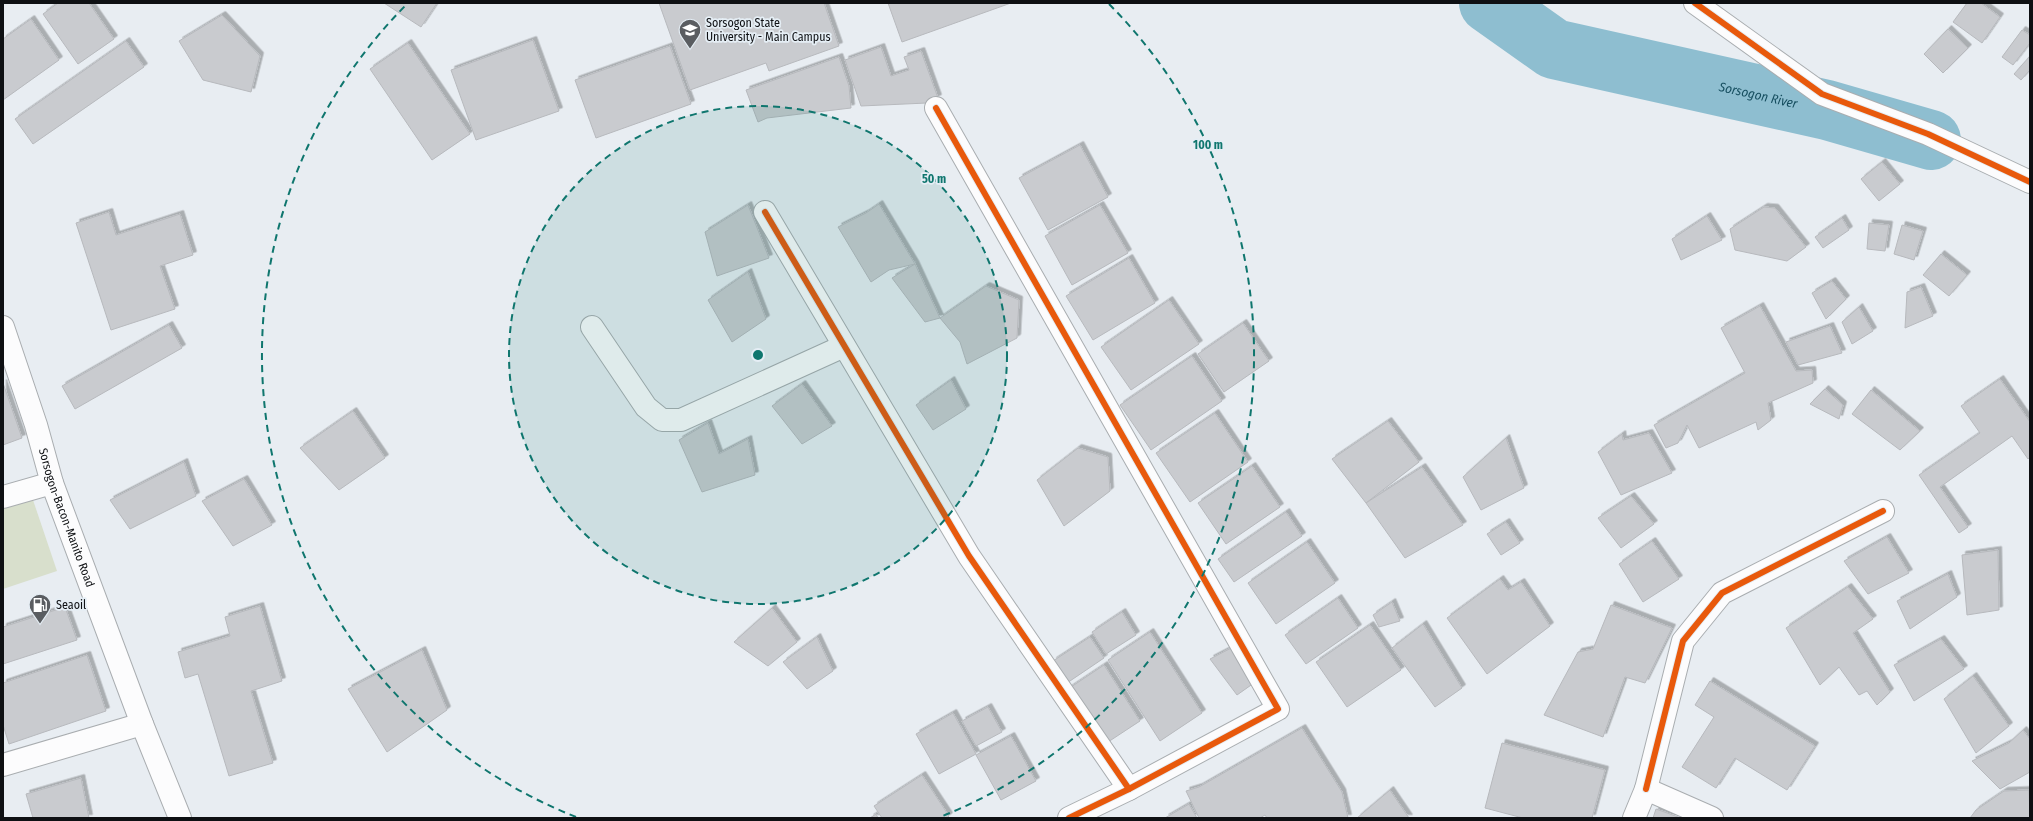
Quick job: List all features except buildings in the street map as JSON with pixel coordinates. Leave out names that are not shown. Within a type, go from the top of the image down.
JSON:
[{"type":"street","points":[[1694,3],[1822,94],[1928,134],[2030,182]]},
{"type":"street","points":[[936,108],[1278,709],[1129,789],[1069,818]]},
{"type":"street","points":[[765,212],[969,556],[1129,789]]},
{"type":"street","name":"Sorsogon-Bacon-Manito Road","points":[[3,327],[36,424],[52,483],[142,724],[180,818]]},
{"type":"street","points":[[592,327],[646,407],[662,420],[681,420],[844,346]]},
{"type":"street","points":[[3,497],[52,483]]},
{"type":"street","points":[[1634,818],[1646,789],[1683,641],[1722,593],[1883,511]]},
{"type":"street","points":[[3,765],[142,724]]},
{"type":"street","points":[[1646,789],[1712,818]]},
{"type":"green space","points":[[32,497],[57,571],[3,589],[3,507]]},
{"type":"waterway","name":"Sorsogon River","points":[[1489,3],[1554,49],[1827,110],[1931,140]]},
{"type":"cycle path","points":[[1695,3],[1822,94],[1928,134],[2030,182]]},
{"type":"cycle path","points":[[936,108],[1278,709],[1129,789],[1069,818]]},
{"type":"cycle path","points":[[765,212],[969,556],[1129,789]]},
{"type":"cycle path","points":[[1646,789],[1683,641],[1722,593],[1883,511]]},
{"type":"place","name":"Sorsogon State University - Main Campus","points":[[690,50]]},
{"type":"place","name":"Seaoil","points":[[40,624]]}]
